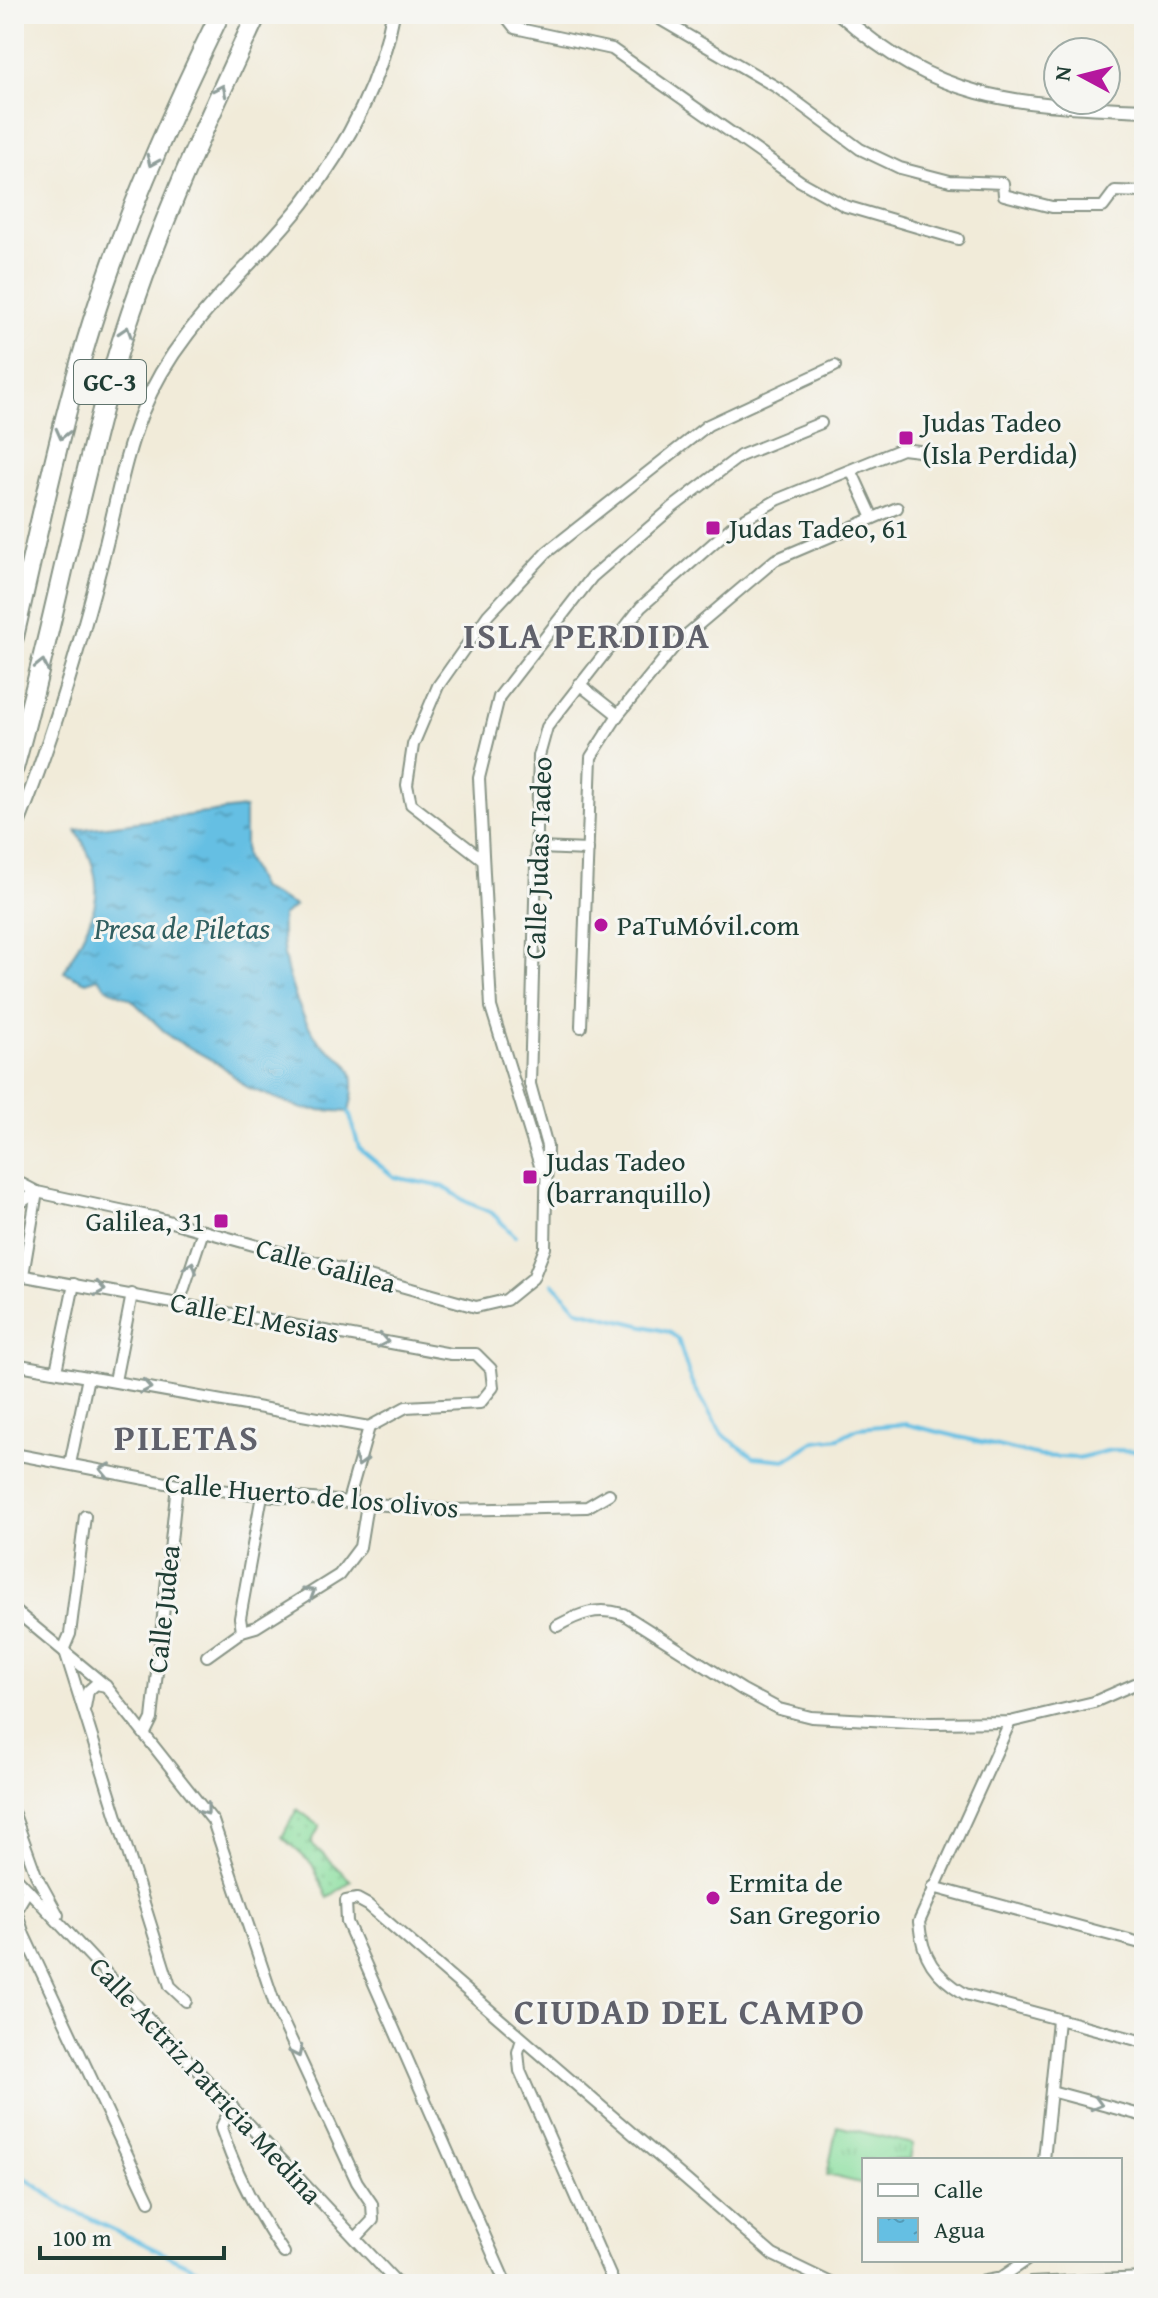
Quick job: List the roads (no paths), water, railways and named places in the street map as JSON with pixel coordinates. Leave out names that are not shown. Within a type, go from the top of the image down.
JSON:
[{"type":"highway","name":"GC-3","points":[[14,637],[79,368],[109,273],[147,173],[220,14]]},
{"type":"highway","name":"GC-3","points":[[14,768],[125,332],[180,182],[257,14]]},
{"type":"street","points":[[14,834],[42,763],[71,673],[142,412],[186,332],[302,204],[353,130],[374,85],[393,14]]},
{"type":"street","points":[[504,14],[515,28],[612,49],[800,181],[845,206],[958,239]]},
{"type":"street","points":[[651,14],[778,88],[860,149],[900,168],[950,181],[1003,183],[1004,195],[1052,207],[1103,207],[1115,191],[1144,192]]},
{"type":"street","points":[[840,14],[888,54],[955,88],[997,98],[1144,110]]},
{"type":"street","points":[[481,858],[411,804],[407,785],[413,745],[438,686],[488,615],[547,552],[708,425],[835,366]]},
{"type":"street","points":[[544,1178],[491,1007],[479,778],[486,739],[499,697],[592,577],[673,507],[740,456],[821,423]]},
{"type":"street","name":"Calle Judas Tadeo","points":[[544,1178],[547,1146],[530,1084],[539,848],[539,756],[547,727],[641,607],[735,524],[779,499],[902,449],[919,451]]},
{"type":"street","points":[[851,470],[873,518]]},
{"type":"street","points":[[581,1027],[591,757],[618,715],[678,642],[775,560],[897,508]]},
{"type":"street","points":[[579,684],[618,715]]},
{"type":"street","points":[[539,848],[588,850]]},
{"type":"street","name":"Calle Galilea","points":[[14,1180],[37,1192],[203,1231],[476,1307],[506,1300],[533,1278],[545,1248],[544,1178]]},
{"type":"street","points":[[14,1207],[37,1192]]},
{"type":"street","points":[[18,1274],[37,1192]]},
{"type":"street","points":[[179,1303],[203,1231]]},
{"type":"street","name":"Calle El Mesias","points":[[18,1274],[451,1354],[476,1354],[491,1369],[493,1387],[480,1403],[406,1407],[369,1427]]},
{"type":"street","points":[[56,1371],[74,1284]]},
{"type":"street","points":[[115,1381],[132,1294]]},
{"type":"street","points":[[14,1364],[369,1427],[348,1501]]},
{"type":"street","points":[[70,1464],[88,1377]]},
{"type":"street","name":"Calle Huerto de los olivos","points":[[14,1454],[177,1485],[449,1510],[587,1507],[609,1494]]},
{"type":"street","name":"Calle Judea","points":[[145,1733],[152,1719],[177,1485]]},
{"type":"street","points":[[242,1631],[240,1618],[262,1495]]},
{"type":"street","points":[[207,1656],[242,1631],[256,1627],[339,1575],[360,1547],[367,1504]]},
{"type":"street","points":[[85,1516],[70,1634],[64,1648],[170,1986],[186,2001]]},
{"type":"street","points":[[557,1626],[584,1611],[604,1609],[623,1614],[743,1690],[779,1709],[811,1717],[930,1723],[1010,1722],[1094,1702],[1144,1680]]},
{"type":"street","points":[[14,1610],[64,1648],[106,1686],[213,1821],[275,2005],[357,2182],[372,2204],[373,2220],[356,2238]]},
{"type":"street","points":[[85,1709],[88,1691],[96,1684],[106,1686]]},
{"type":"street","points":[[1010,1722],[919,1922],[921,1943],[929,1964],[943,1981],[965,1994],[1144,2042]]},
{"type":"street","points":[[14,1814],[46,1896],[74,1940]]},
{"type":"street","points":[[14,1849],[19,1827]]},
{"type":"street","name":"Calle Actriz Patricia Medina","points":[[14,1875],[398,2284]]},
{"type":"street","points":[[933,1887],[1144,1944]]},
{"type":"street","points":[[28,1890],[16,1910],[24,1935],[149,2201]]},
{"type":"street","points":[[506,2284],[347,1922],[346,1901],[357,1899],[368,1905],[773,2255],[833,2284]]},
{"type":"street","points":[[1044,2158],[1058,2020]]},
{"type":"street","points":[[522,2039],[518,2052],[520,2071],[614,2284]]},
{"type":"street","points":[[1051,2091],[1144,2116]]},
{"type":"street","points":[[232,2106],[221,2128],[230,2155],[261,2220],[284,2253]]},
{"type":"street","points":[[998,2280],[1027,2262]]},
{"type":"street","points":[[1029,2282],[1030,2262]]},
{"type":"street","points":[[970,2284],[1020,2276],[1029,2282],[1144,2278]]},
{"type":"water","name":"Presa de Piletas","points":[[245,808],[245,856],[261,889],[295,906],[282,916],[283,947],[290,981],[309,1027],[318,1040],[350,1069],[353,1085],[349,1112],[303,1109],[246,1087],[221,1065],[170,1037],[131,999],[107,988],[98,978],[86,982],[64,972],[84,934],[95,902],[94,870],[76,830]]},
{"type":"waterway","points":[[349,1112],[359,1148],[394,1177],[444,1187],[492,1213],[515,1236]]},
{"type":"waterway","points":[[553,1283],[578,1310],[669,1332],[678,1339],[691,1381],[722,1434],[754,1457],[785,1460],[815,1441],[839,1438],[858,1428],[905,1424],[1039,1456],[1078,1458],[1111,1450],[1144,1451]]},
{"type":"waterway","points":[[14,2170],[66,2207],[228,2284]]},
{"type":"place","name":"Judas Tadeo (Isla Perdida)","points":[[906,438]]},
{"type":"place","name":"Judas Tadeo, 61","points":[[713,528]]},
{"type":"place","name":"PaTuMóvil.com","points":[[601,925]]},
{"type":"place","name":"Judas Tadeo (barranquillo)","points":[[530,1177]]},
{"type":"place","name":"Galilea, 31","points":[[221,1221]]},
{"type":"place","name":"Ermita de San Gregorio","points":[[713,1898]]},
{"type":"district","name":"ISLA PERDIDA","points":[[587,635]]},
{"type":"district","name":"PILETAS","points":[[187,1437]]},
{"type":"district","name":"CIUDAD DEL CAMPO","points":[[690,2011]]}]
